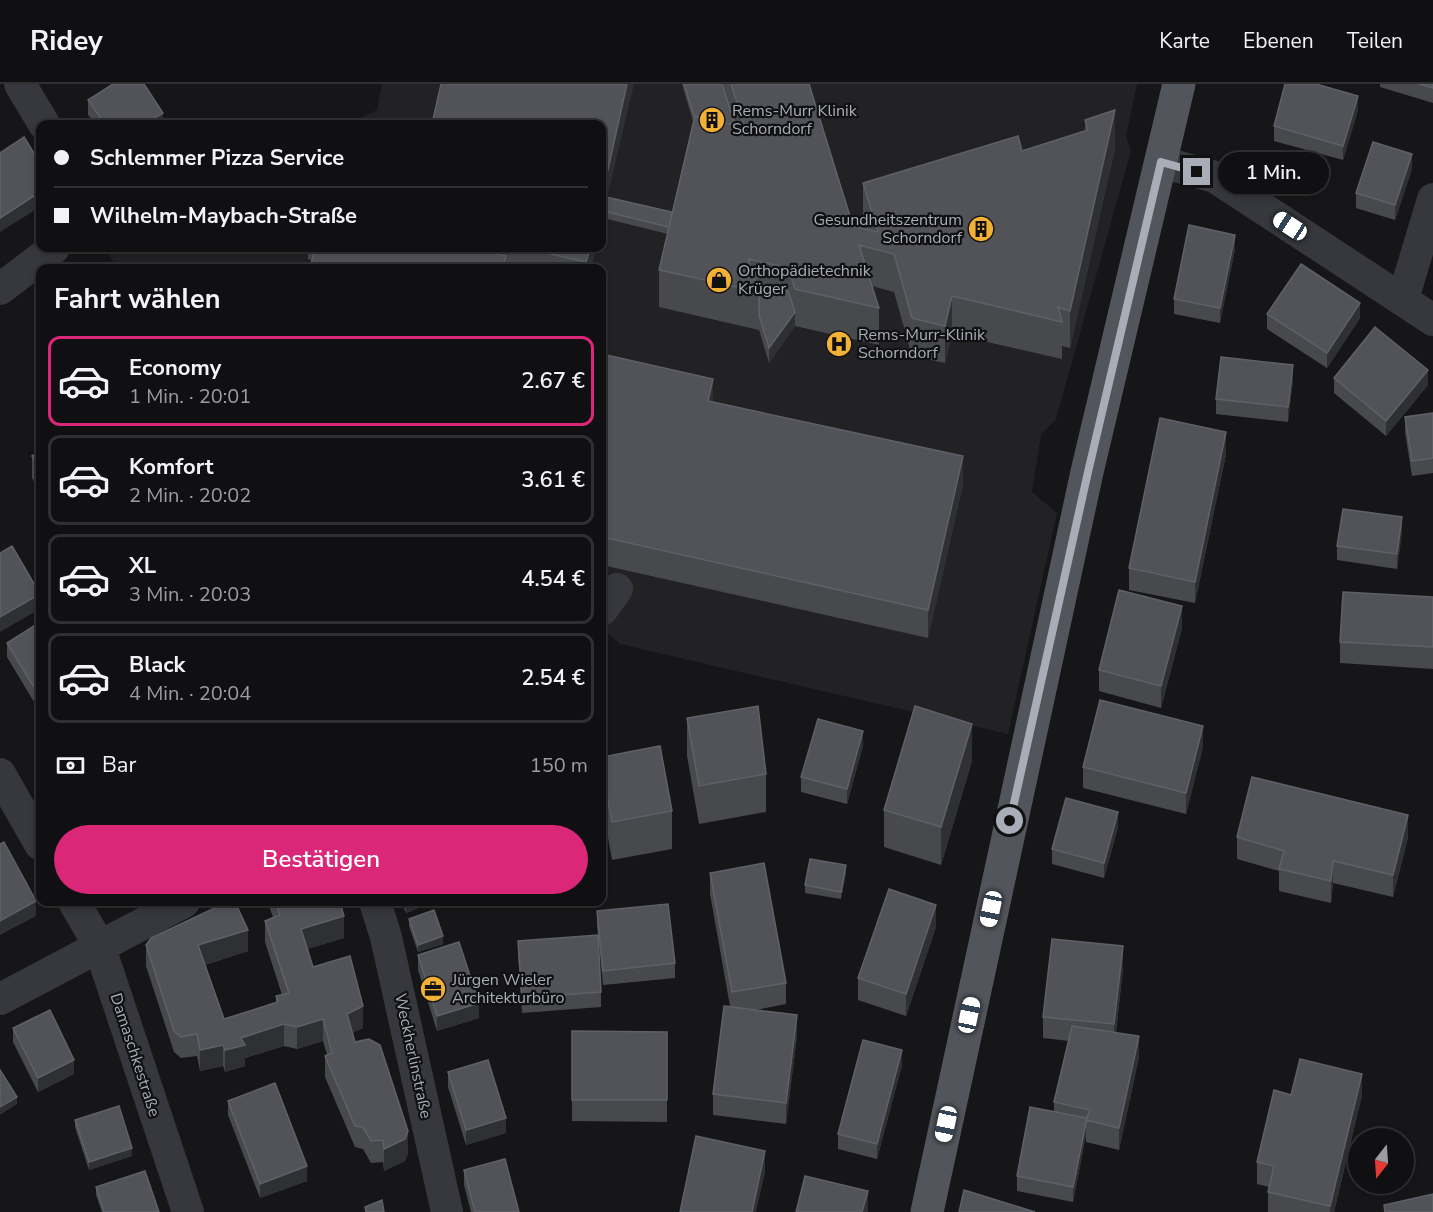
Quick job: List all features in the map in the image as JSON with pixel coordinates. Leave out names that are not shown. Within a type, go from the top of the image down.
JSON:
[{"type":"main road","points":[[927,1212],[1085,484],[1179,84]]},
{"type":"street","points":[[20,84],[42,120]]},
{"type":"street","points":[[1161,162],[1215,177],[1433,320]]},
{"type":"street","points":[[1403,299],[1433,199]]},
{"type":"street","points":[[0,289],[49,252]]},
{"type":"street","points":[[0,774],[36,837]]},
{"type":"street","name":"Damaschkestraße","points":[[76,906],[99,945],[188,1212]]},
{"type":"street","points":[[0,999],[176,906]]},
{"type":"street","name":"Weckherlinstraße","points":[[376,906],[386,937],[447,1212]]},
{"type":"shaded area","name":"Rems-Murr-Klinik Schorndorf","points":[[382,84],[1137,84],[1126,136],[1131,151],[1056,419],[1041,435],[1032,492],[1057,513],[1008,734],[620,644],[606,632],[606,264],[115,264],[108,252],[606,252],[606,120],[357,120],[377,110]]},
{"type":"building","points":[[113,84],[144,84],[163,113],[152,120],[102,120],[88,100]]},
{"type":"building","points":[[441,84],[627,84],[606,178],[606,120],[433,120]]},
{"type":"building","points":[[684,84],[722,84],[735,125],[694,116]]},
{"type":"building","name":"Gesundheitszentrum Schorndorf","points":[[731,84],[809,84],[853,226],[878,232],[863,183],[1018,136],[1022,151],[1088,130],[1085,120],[1115,110],[1070,311],[1058,307],[1062,322],[952,296],[945,326],[912,318],[894,254],[859,245],[879,308],[795,289],[788,268],[748,259],[759,292],[659,270],[695,116],[745,128]]},
{"type":"building","points":[[1285,84],[1316,84],[1358,96],[1343,146],[1274,126]]},
{"type":"building","points":[[1419,84],[1433,84],[1433,88]]},
{"type":"building","points":[[24,137],[36,156],[36,195],[0,218],[0,153]]},
{"type":"building","points":[[1373,142],[1412,154],[1395,205],[1356,193]]},
{"type":"building","points":[[606,197],[672,212],[669,227],[606,212]]},
{"type":"building","points":[[1189,225],[1235,235],[1220,308],[1174,299]]},
{"type":"building","points":[[314,252],[487,252],[506,256],[504,264],[311,264]]},
{"type":"building","points":[[542,252],[589,252],[586,262]]},
{"type":"building","points":[[1301,264],[1360,303],[1327,353],[1267,314]]},
{"type":"building","points":[[756,283],[788,291],[795,312],[769,348],[759,315],[759,292]]},
{"type":"building","points":[[1375,327],[1428,370],[1386,421],[1334,378]]},
{"type":"building","points":[[606,355],[713,379],[708,401],[963,456],[928,610],[606,538]]},
{"type":"building","points":[[1221,357],[1293,365],[1288,407],[1216,399]]},
{"type":"building","points":[[1433,413],[1433,458],[1412,461],[1405,417]]},
{"type":"building","points":[[1160,418],[1226,432],[1195,582],[1129,568]]},
{"type":"building","points":[[1343,509],[1402,517],[1397,554],[1337,546]]},
{"type":"building","points":[[12,546],[36,587],[36,596],[0,617],[0,553]]},
{"type":"building","points":[[1119,590],[1182,606],[1161,686],[1099,670]]},
{"type":"building","points":[[1343,592],[1433,597],[1433,647],[1340,642]]},
{"type":"building","points":[[36,625],[36,690],[7,643]]},
{"type":"building","points":[[1100,700],[1203,726],[1186,793],[1083,767]]},
{"type":"building","points":[[758,706],[766,774],[699,786],[687,718]]},
{"type":"building","points":[[915,706],[972,724],[941,827],[884,810]]},
{"type":"building","points":[[818,719],[863,731],[847,789],[801,777]]},
{"type":"building","points":[[660,746],[672,811],[612,822],[606,789],[606,756]]},
{"type":"building","points":[[1252,777],[1408,815],[1393,875],[1333,861],[1331,881],[1279,869],[1284,851],[1237,837]]},
{"type":"building","points":[[1066,798],[1118,812],[1104,863],[1052,849]]},
{"type":"building","points":[[4,842],[36,901],[0,921],[0,844]]},
{"type":"building","points":[[810,859],[846,865],[841,892],[805,885]]},
{"type":"building","points":[[764,863],[786,983],[732,992],[710,873]]},
{"type":"building","points":[[889,889],[936,905],[906,994],[858,978]]},
{"type":"building","points":[[668,904],[675,963],[603,971],[597,911]]},
{"type":"building","points":[[219,906],[237,906],[248,930],[198,945],[224,1019],[278,1002],[276,996],[289,993],[265,921],[280,915],[277,906],[341,906],[344,916],[301,929],[313,967],[350,956],[363,1006],[347,1014],[355,1042],[369,1039],[380,1045],[408,1131],[405,1139],[384,1149],[383,1140],[371,1141],[363,1127],[355,1126],[325,1056],[332,1053],[323,1019],[297,1027],[284,1024],[241,1038],[245,1045],[225,1050],[223,1045],[200,1050],[197,1034],[181,1037],[174,1031],[146,945],[151,938]]},
{"type":"building","points":[[434,910],[443,936],[418,945],[409,919]]},
{"type":"building","points":[[598,935],[601,992],[522,998],[518,941]]},
{"type":"building","points":[[1052,939],[1123,946],[1114,1024],[1043,1017]]},
{"type":"building","points":[[459,942],[479,1003],[437,1016],[418,955]]},
{"type":"building","points":[[724,1006],[797,1015],[786,1103],[713,1094]]},
{"type":"building","points":[[50,1010],[74,1060],[38,1078],[13,1028]]},
{"type":"building","points":[[1072,1026],[1139,1036],[1119,1128],[1086,1120],[1090,1110],[1054,1102]]},
{"type":"building","points":[[572,1031],[667,1032],[667,1100],[572,1100]]},
{"type":"building","points":[[863,1040],[902,1050],[877,1144],[838,1134]]},
{"type":"building","points":[[1300,1059],[1362,1074],[1330,1206],[1268,1192],[1274,1166],[1257,1162],[1274,1090],[1291,1095]]},
{"type":"building","points":[[488,1060],[506,1118],[466,1130],[448,1072]]},
{"type":"building","points":[[0,1070],[17,1097],[0,1107]]},
{"type":"building","points":[[275,1083],[307,1166],[260,1184],[228,1101]]},
{"type":"building","points":[[119,1106],[132,1148],[89,1162],[75,1120]]},
{"type":"building","points":[[1030,1107],[1087,1118],[1073,1187],[1017,1176]]},
{"type":"building","points":[[696,1136],[765,1151],[752,1212],[680,1212]]},
{"type":"building","points":[[505,1159],[519,1212],[475,1212],[464,1170]]},
{"type":"building","points":[[145,1171],[159,1212],[104,1212],[96,1187]]},
{"type":"building","points":[[805,1176],[868,1191],[862,1212],[796,1212]]},
{"type":"building","points":[[964,1190],[1035,1212],[959,1212]]},
{"type":"building","points":[[1433,1194],[1433,1212],[1385,1212],[1384,1205]]},
{"type":"building","points":[[382,1200],[384,1212],[366,1212],[365,1207]]},
{"type":"place","name":"Rems-Murr Klinik Schorndorf","points":[[712,120]]},
{"type":"place","name":"Gesundheitszentrum Schorndorf","points":[[981,229]]},
{"type":"place","name":"Orthopädietechnik Krüger","points":[[719,280]]},
{"type":"place","name":"Rems-Murr-Klinik Schorndorf","points":[[839,344]]},
{"type":"place","name":"Jürgen Wieler Architekturbüro","points":[[433,989]]},
{"type":"route","points":[[1010,821],[1088,472],[1161,162],[1197,172]]}]
